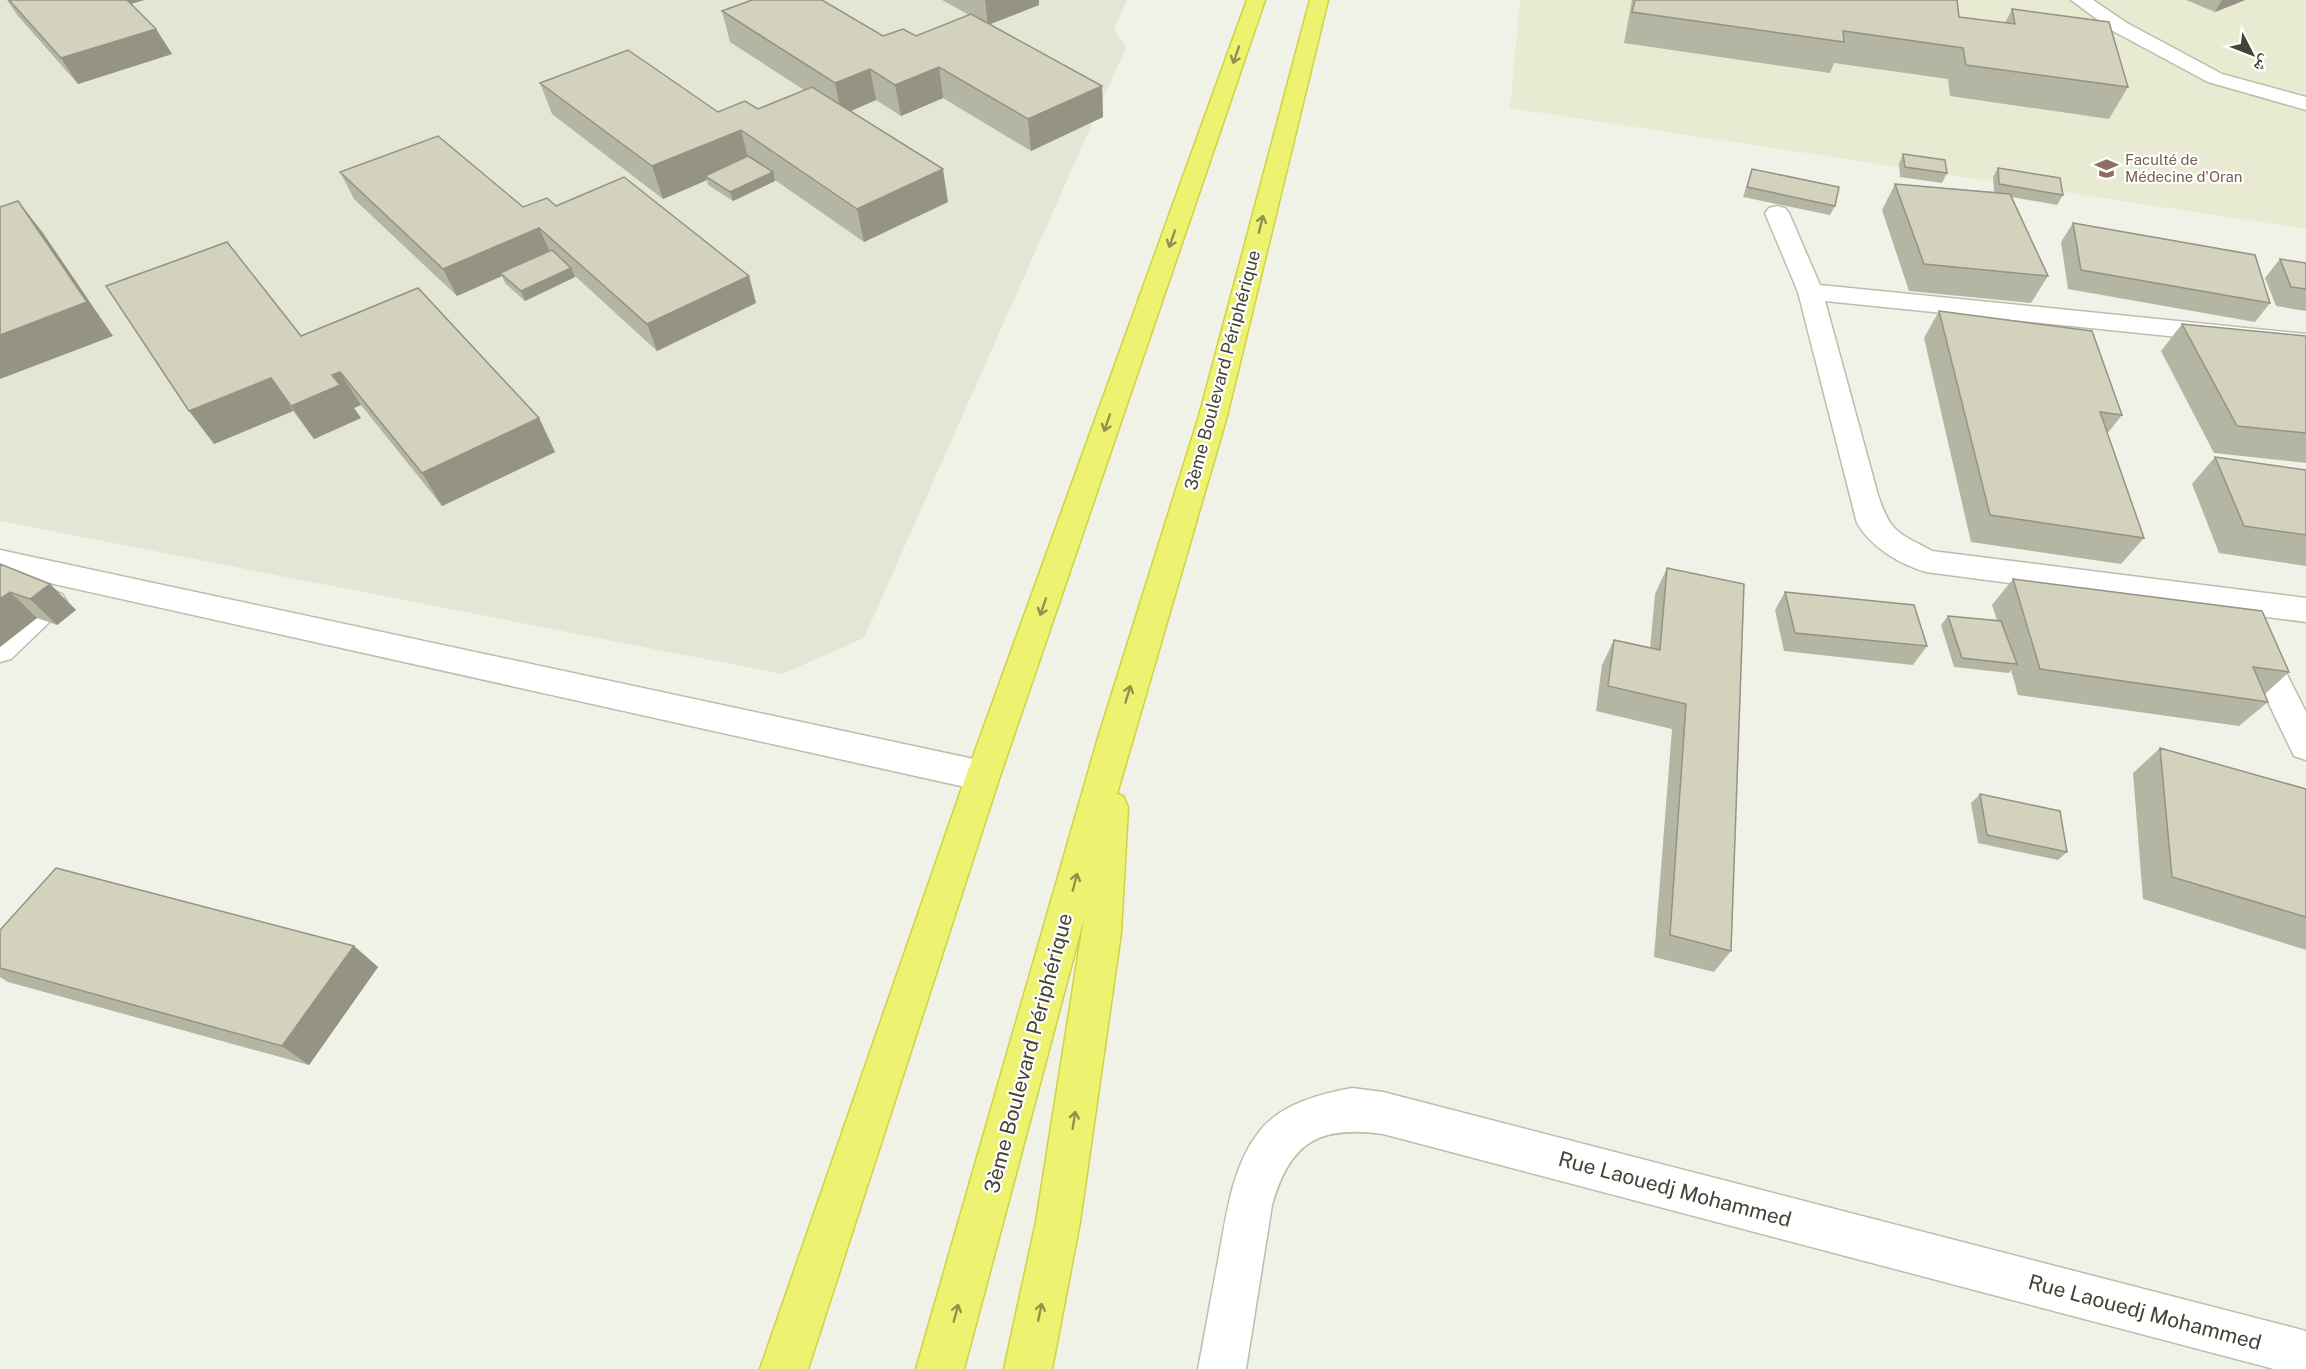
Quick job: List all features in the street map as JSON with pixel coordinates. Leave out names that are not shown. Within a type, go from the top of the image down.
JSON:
[{"type":"highway","points":[[783,1369],[983,776],[1256,0]]},
{"type":"highway","name":"3ème Boulevard Périphérique","points":[[940,1369],[1115,738],[1213,416],[1318,3]]},
{"type":"highway","name":"3ème Boulevard Périphérique","points":[[1028,1369],[1058,1222],[1102,933],[1115,738]]},
{"type":"highway","points":[[769,1369],[866,1126]]},
{"type":"street","points":[[2080,0],[2120,27],[2215,78],[2306,104]]},
{"type":"street","points":[[1777,213],[1810,292],[1863,495],[1872,523],[1883,537],[1926,561],[2306,610]]},
{"type":"street","points":[[1810,292],[2305,344]]},
{"type":"street","points":[[0,561],[983,776]]},
{"type":"street","points":[[0,650],[77,577]]},
{"type":"street","points":[[2236,602],[2306,746]]},
{"type":"street","name":"Rue Laouedj Mohammed","points":[[1222,1369],[1250,1205],[1258,1174],[1274,1146],[1298,1126],[1323,1114],[1352,1109],[1383,1113],[2306,1354]]},
{"type":"shaded area","points":[[0,0],[1127,0],[1114,29],[1126,47],[864,638],[782,674],[0,521]]},
{"type":"shaded area","name":"Faculté de Médecine d'Oran","points":[[1520,0],[2306,0],[2306,229],[1510,108]]},
{"type":"building","points":[[9,0],[127,0],[156,29],[61,58]]},
{"type":"building","points":[[752,0],[822,0],[883,36],[903,29],[916,36],[971,14],[1102,86],[1028,119],[939,67],[895,85],[870,69],[835,83],[722,11]]},
{"type":"building","points":[[1635,0],[1957,0],[1959,17],[2015,24],[2012,9],[2109,22],[2128,87],[1966,65],[1963,48],[1843,31],[1844,42],[1632,12]]},
{"type":"building","points":[[628,50],[718,112],[745,101],[758,109],[812,87],[943,169],[857,209],[741,130],[652,166],[540,83]]},
{"type":"building","points":[[438,136],[523,207],[547,198],[556,206],[624,177],[749,276],[647,324],[539,228],[443,269],[340,172]]},
{"type":"building","points":[[1903,154],[1945,160],[1947,173],[1905,167]]},
{"type":"building","points":[[748,156],[773,172],[730,192],[705,176]]},
{"type":"building","points":[[1998,168],[2060,178],[2063,195],[1999,184]]},
{"type":"building","points":[[1752,169],[1839,187],[1835,206],[1747,187]]},
{"type":"building","points":[[1895,184],[2010,194],[2048,276],[1924,264]]},
{"type":"building","points":[[18,201],[87,302],[0,335],[0,207]]},
{"type":"building","points":[[2073,223],[2255,255],[2270,303],[2081,270]]},
{"type":"building","points":[[227,242],[301,336],[418,288],[539,418],[422,473],[340,372],[332,375],[340,385],[291,406],[271,378],[189,411],[106,286]]},
{"type":"building","points":[[552,250],[571,268],[521,291],[500,273]]},
{"type":"building","points":[[2280,259],[2306,263],[2306,289],[2291,287]]},
{"type":"building","points":[[1939,311],[2092,331],[2122,415],[2100,412],[2144,538],[1990,515]]},
{"type":"building","points":[[2182,324],[2306,336],[2306,433],[2237,426]]},
{"type":"building","points":[[2215,457],[2306,470],[2306,535],[2244,526]]},
{"type":"building","points":[[0,564],[50,584],[30,599],[10,592],[0,599]]},
{"type":"building","points":[[1667,568],[1744,584],[1731,951],[1670,935],[1686,704],[1608,686],[1614,640],[1660,650]]},
{"type":"building","points":[[2013,579],[2262,611],[2289,672],[2253,667],[2268,702],[2040,669]]},
{"type":"building","points":[[1785,592],[1914,605],[1927,646],[1795,633]]},
{"type":"building","points":[[1948,616],[2001,621],[2017,664],[1962,658]]},
{"type":"building","points":[[2160,748],[2306,789],[2306,917],[2172,877]]},
{"type":"building","points":[[1980,794],[2060,811],[2067,852],[1987,835]]},
{"type":"building","points":[[56,868],[354,946],[282,1046],[0,968],[0,930]]},
{"type":"place","name":"Faculté de Médecine d'Oran","points":[[2107,168]]}]
